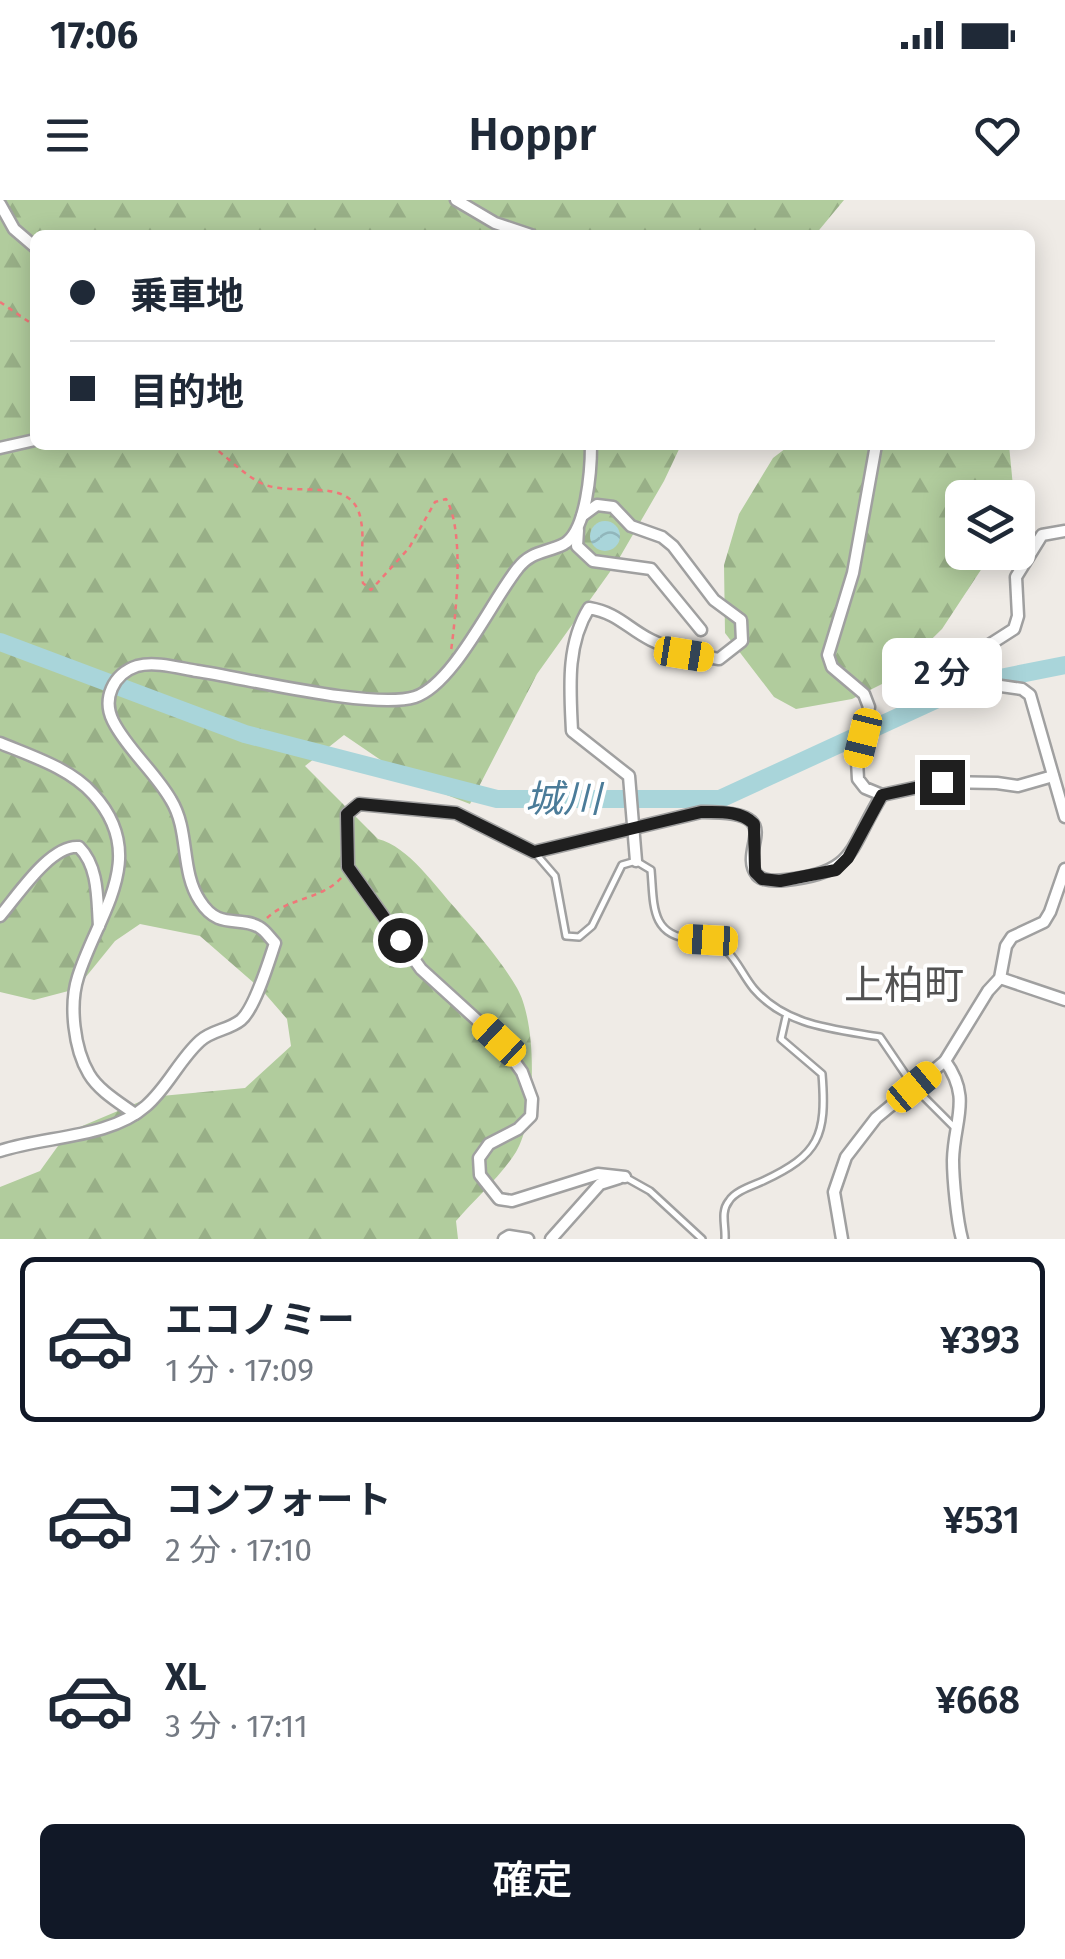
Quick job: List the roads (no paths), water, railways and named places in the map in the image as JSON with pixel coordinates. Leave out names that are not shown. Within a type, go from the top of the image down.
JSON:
[{"type":"street","points":[[456,200],[495,223],[516,230]]},
{"type":"street","points":[[0,204],[14,229],[30,243]]},
{"type":"street","points":[[0,448],[30,441]]},
{"type":"street","points":[[590,450],[577,546],[594,561],[651,569],[701,630]]},
{"type":"street","points":[[875,450],[853,573],[828,655],[832,667],[864,694],[868,715],[857,761],[858,779],[865,788],[882,795],[942,782],[1018,786],[1053,776]]},
{"type":"street","points":[[582,516],[597,505],[613,506],[630,526],[662,536],[714,600],[741,620],[742,641],[720,659],[684,654],[649,639],[610,612],[589,608],[577,628],[570,680],[572,731],[629,776],[636,861]]},
{"type":"street","points":[[0,1151],[53,1136],[77,1136],[135,1114],[164,1088],[192,1048],[208,1033],[241,1020],[262,983],[275,943],[258,926],[222,921],[200,902],[190,879],[182,823],[171,799],[112,720],[107,699],[111,686],[136,666],[166,666],[329,694],[385,699],[415,696],[448,668],[518,567],[533,553],[565,544],[578,529]]},
{"type":"street","points":[[1065,531],[1042,535],[1036,543],[1016,577],[1018,616],[1014,629],[989,646],[983,664],[994,685],[1030,694],[1065,818]]},
{"type":"street","points":[[0,743],[76,780],[94,794],[109,818],[120,868],[115,892],[76,981],[75,1018],[78,1045],[90,1075],[135,1114]]},
{"type":"street","points":[[625,1177],[598,1174],[512,1202],[499,1199],[480,1175],[479,1158],[490,1144],[518,1129],[531,1116],[532,1099],[522,1072],[499,1040],[421,969],[348,867],[347,814],[359,804],[456,813],[534,852],[701,812],[728,812],[754,824],[755,872],[762,879],[780,881],[836,870],[848,858],[882,795]]},
{"type":"street","points":[[0,916],[54,854],[68,846],[79,846],[89,857],[99,927]]},
{"type":"street","points":[[842,1239],[834,1192],[846,1157],[876,1118],[945,1061],[1000,978],[1006,946],[1012,936],[1044,922],[1065,869]]},
{"type":"street","points":[[1000,978],[1065,1000]]},
{"type":"street","points":[[945,1061],[962,1097],[953,1162],[962,1239]]},
{"type":"street","points":[[551,1239],[600,1184],[625,1177]]},
{"type":"street","points":[[504,1239],[528,1239]]},
{"type":"lane","points":[[534,852],[555,876],[566,936],[579,937],[592,926],[622,865],[636,861],[651,870],[661,928],[672,938],[708,940],[726,951],[756,990],[786,1017],[880,1038],[914,1087],[957,1130]]},
{"type":"lane","points":[[725,1239],[723,1213],[730,1198],[804,1160],[819,1132],[824,1102],[822,1074],[781,1039],[786,1017]]},
{"type":"lane","points":[[625,1177],[650,1191],[702,1239]]},
{"type":"water","points":[[605,521],[616,525],[620,536],[616,547],[605,551],[594,547],[590,536],[594,525]]},
{"type":"waterway","name":"城川","points":[[0,642],[245,734],[497,799],[720,799],[970,684],[1065,665]]},
{"type":"district","name":"上柏町","points":[[904,985]]}]
